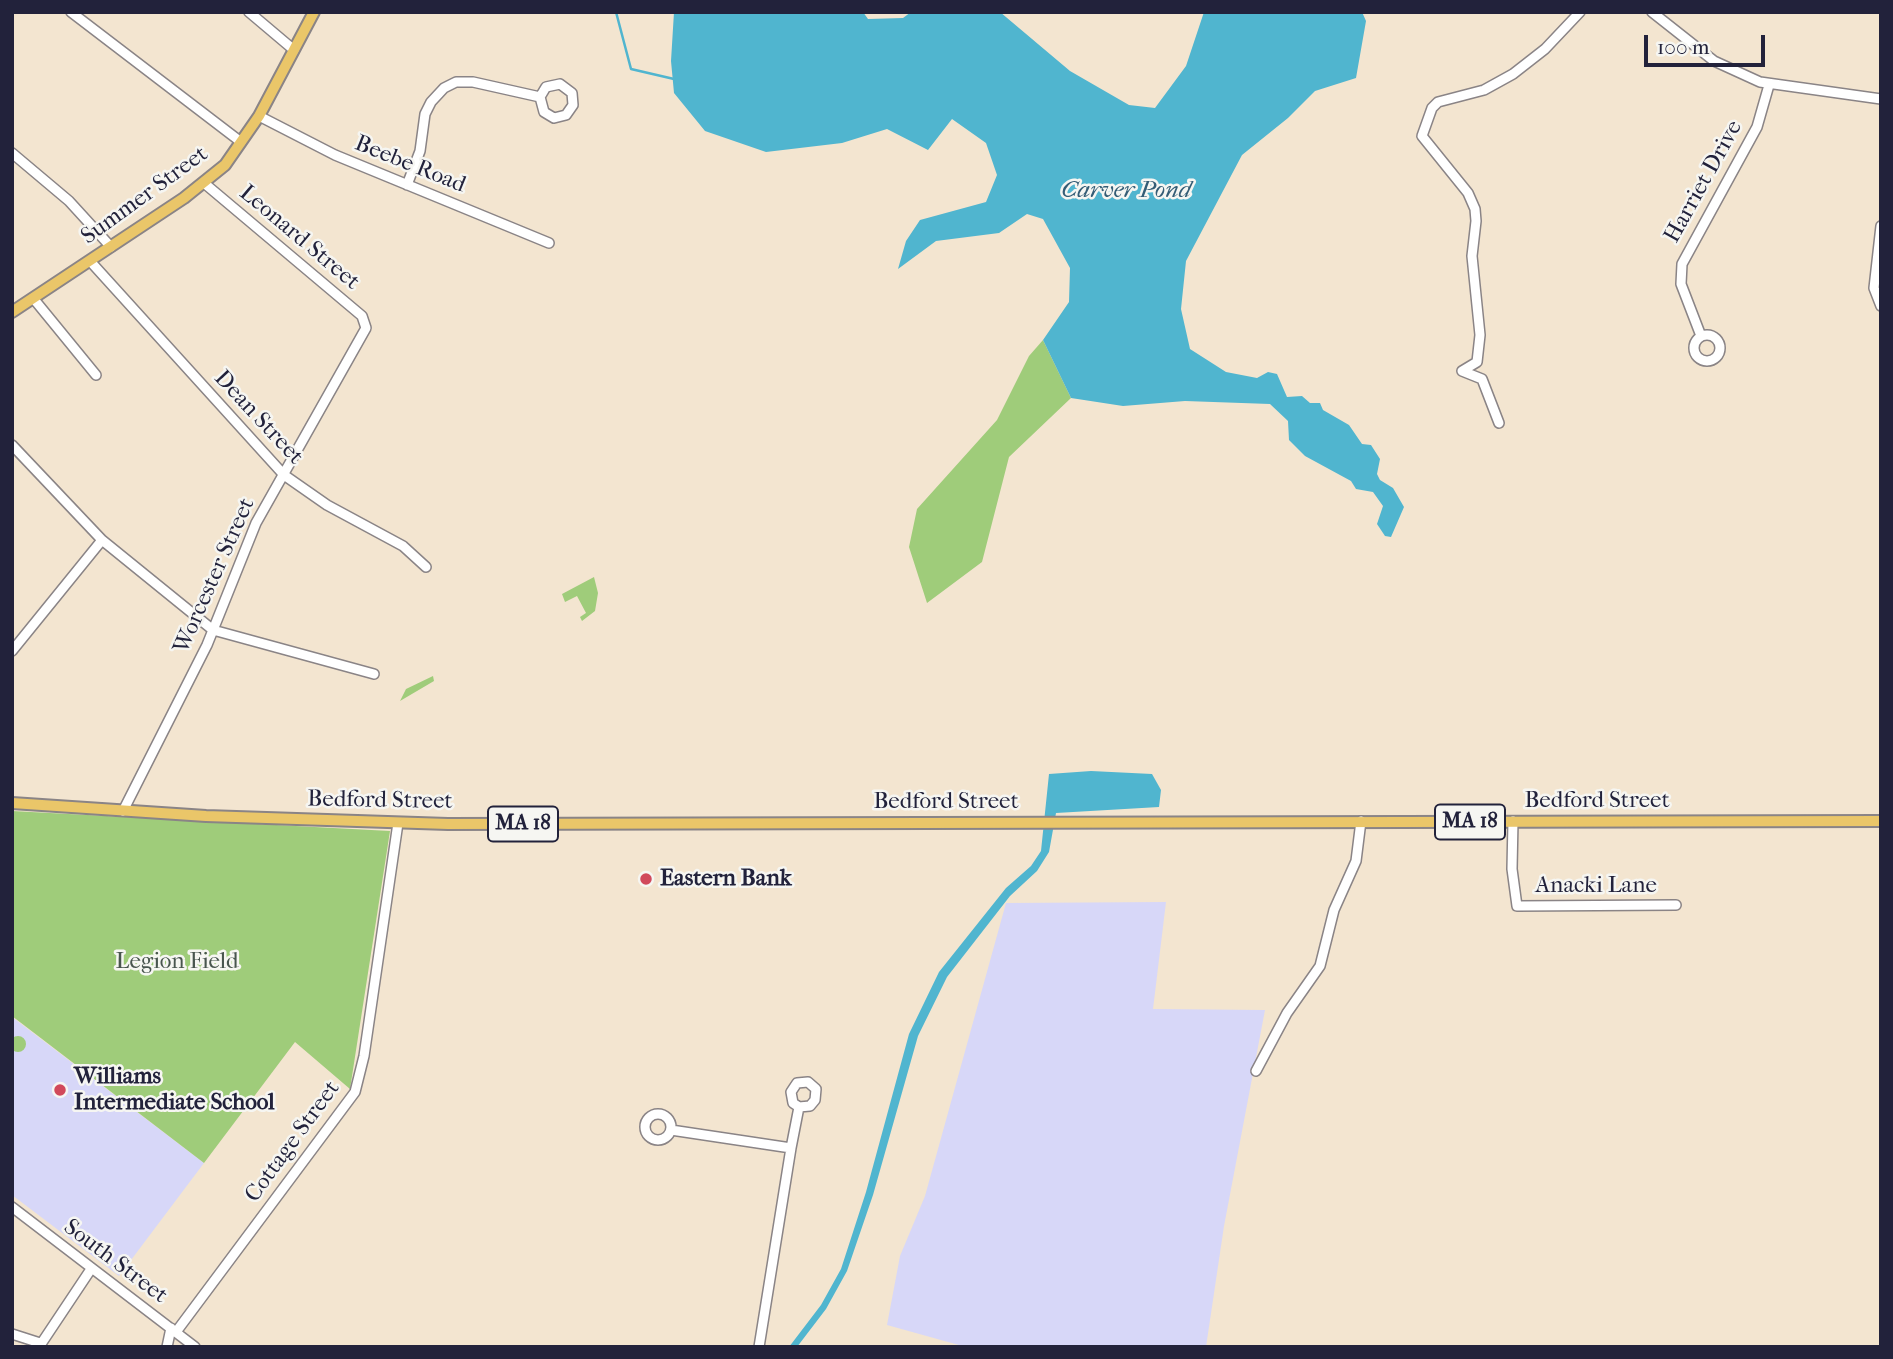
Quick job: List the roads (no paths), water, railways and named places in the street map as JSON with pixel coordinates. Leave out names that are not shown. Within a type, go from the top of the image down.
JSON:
[{"type":"main road","name":"Summer Street","points":[[12,312],[204,183],[225,165],[259,116],[314,12]]},
{"type":"main road","name":"Bedford Street","points":[[12,803],[123,811],[398,823],[1881,821]]},
{"type":"street","points":[[71,12],[241,142]]},
{"type":"street","points":[[248,12],[294,50]]},
{"type":"street","points":[[1499,423],[1482,379],[1462,371],[1477,362],[1480,335],[1472,256],[1475,209],[1468,193],[1422,136],[1432,108],[1438,102],[1484,90],[1513,74],[1545,49],[1580,12]]},
{"type":"street","points":[[1652,12],[1714,61],[1769,85],[1881,99]]},
{"type":"street","points":[[408,185],[420,151],[425,114],[431,102],[444,88],[456,82],[473,82],[540,97]]},
{"type":"street","name":"Harriet Drive","points":[[1701,336],[1681,284],[1682,264],[1757,127],[1769,85]]},
{"type":"street","name":"Beebe Road","points":[[259,116],[327,152],[549,243]]},
{"type":"street","points":[[12,153],[43,182],[69,201],[111,247]]},
{"type":"street","name":"Leonard Street","points":[[204,183],[362,316],[366,324]]},
{"type":"street","points":[[1881,226],[1874,289],[1881,306]]},
{"type":"street","name":"Dean Street","points":[[90,261],[284,475],[327,505],[403,546],[426,567]]},
{"type":"street","points":[[33,298],[96,375]]},
{"type":"street","name":"Worcester Street","points":[[123,811],[213,630],[250,537],[365,332],[366,324]]},
{"type":"street","points":[[12,444],[102,540],[213,630],[374,674]]},
{"type":"street","points":[[12,651],[102,540]]},
{"type":"street","points":[[1256,1071],[1287,1013],[1320,966],[1334,910],[1356,861],[1361,821]]},
{"type":"street","name":"Anacki Lane","points":[[1513,821],[1511,859],[1517,906],[1676,905]]},
{"type":"street","name":"Cottage Street","points":[[173,1330],[355,1092],[364,1055],[398,823]]},
{"type":"street","points":[[759,1347],[799,1107]]},
{"type":"street","points":[[671,1130],[791,1148]]},
{"type":"street","name":"South Street","points":[[12,1207],[195,1347]]},
{"type":"street","points":[[12,1334],[39,1345],[92,1269]]},
{"type":"street","points":[[167,1347],[173,1330]]},
{"type":"water","name":"Carver Pond","points":[[674,12],[863,12],[868,19],[903,18],[911,12],[1000,12],[1070,71],[1129,105],[1155,108],[1186,66],[1204,12],[1362,12],[1366,21],[1356,78],[1315,91],[1288,118],[1242,155],[1186,261],[1181,309],[1190,349],[1226,372],[1257,378],[1268,372],[1277,374],[1287,397],[1302,396],[1310,403],[1320,403],[1323,410],[1349,425],[1362,444],[1371,445],[1380,459],[1377,474],[1380,480],[1393,488],[1404,507],[1391,537],[1385,536],[1377,524],[1383,506],[1373,492],[1356,489],[1351,481],[1305,456],[1289,440],[1288,421],[1270,404],[1185,401],[1123,406],[1071,398],[1043,340],[1069,302],[1070,268],[1043,219],[1027,214],[999,233],[936,241],[898,269],[906,241],[920,220],[986,202],[997,175],[986,143],[952,119],[928,150],[887,129],[842,143],[766,152],[705,131],[674,93],[671,61]]},
{"type":"water","points":[[1091,771],[1152,774],[1161,790],[1159,807],[1056,813],[1049,852],[1037,871],[1010,896],[947,977],[918,1036],[873,1195],[847,1271],[826,1309],[797,1347],[789,1347],[821,1305],[841,1269],[866,1192],[909,1034],[939,972],[1006,888],[1031,866],[1041,851],[1049,774]]},
{"type":"waterway","points":[[616,12],[631,69],[674,79]]},
{"type":"place","name":"Eastern Bank","points":[[646,879]]},
{"type":"place","name":"Williams Intermediate School","points":[[60,1090]]},
{"type":"park label","name":"Legion Field","points":[[177,962]]}]
